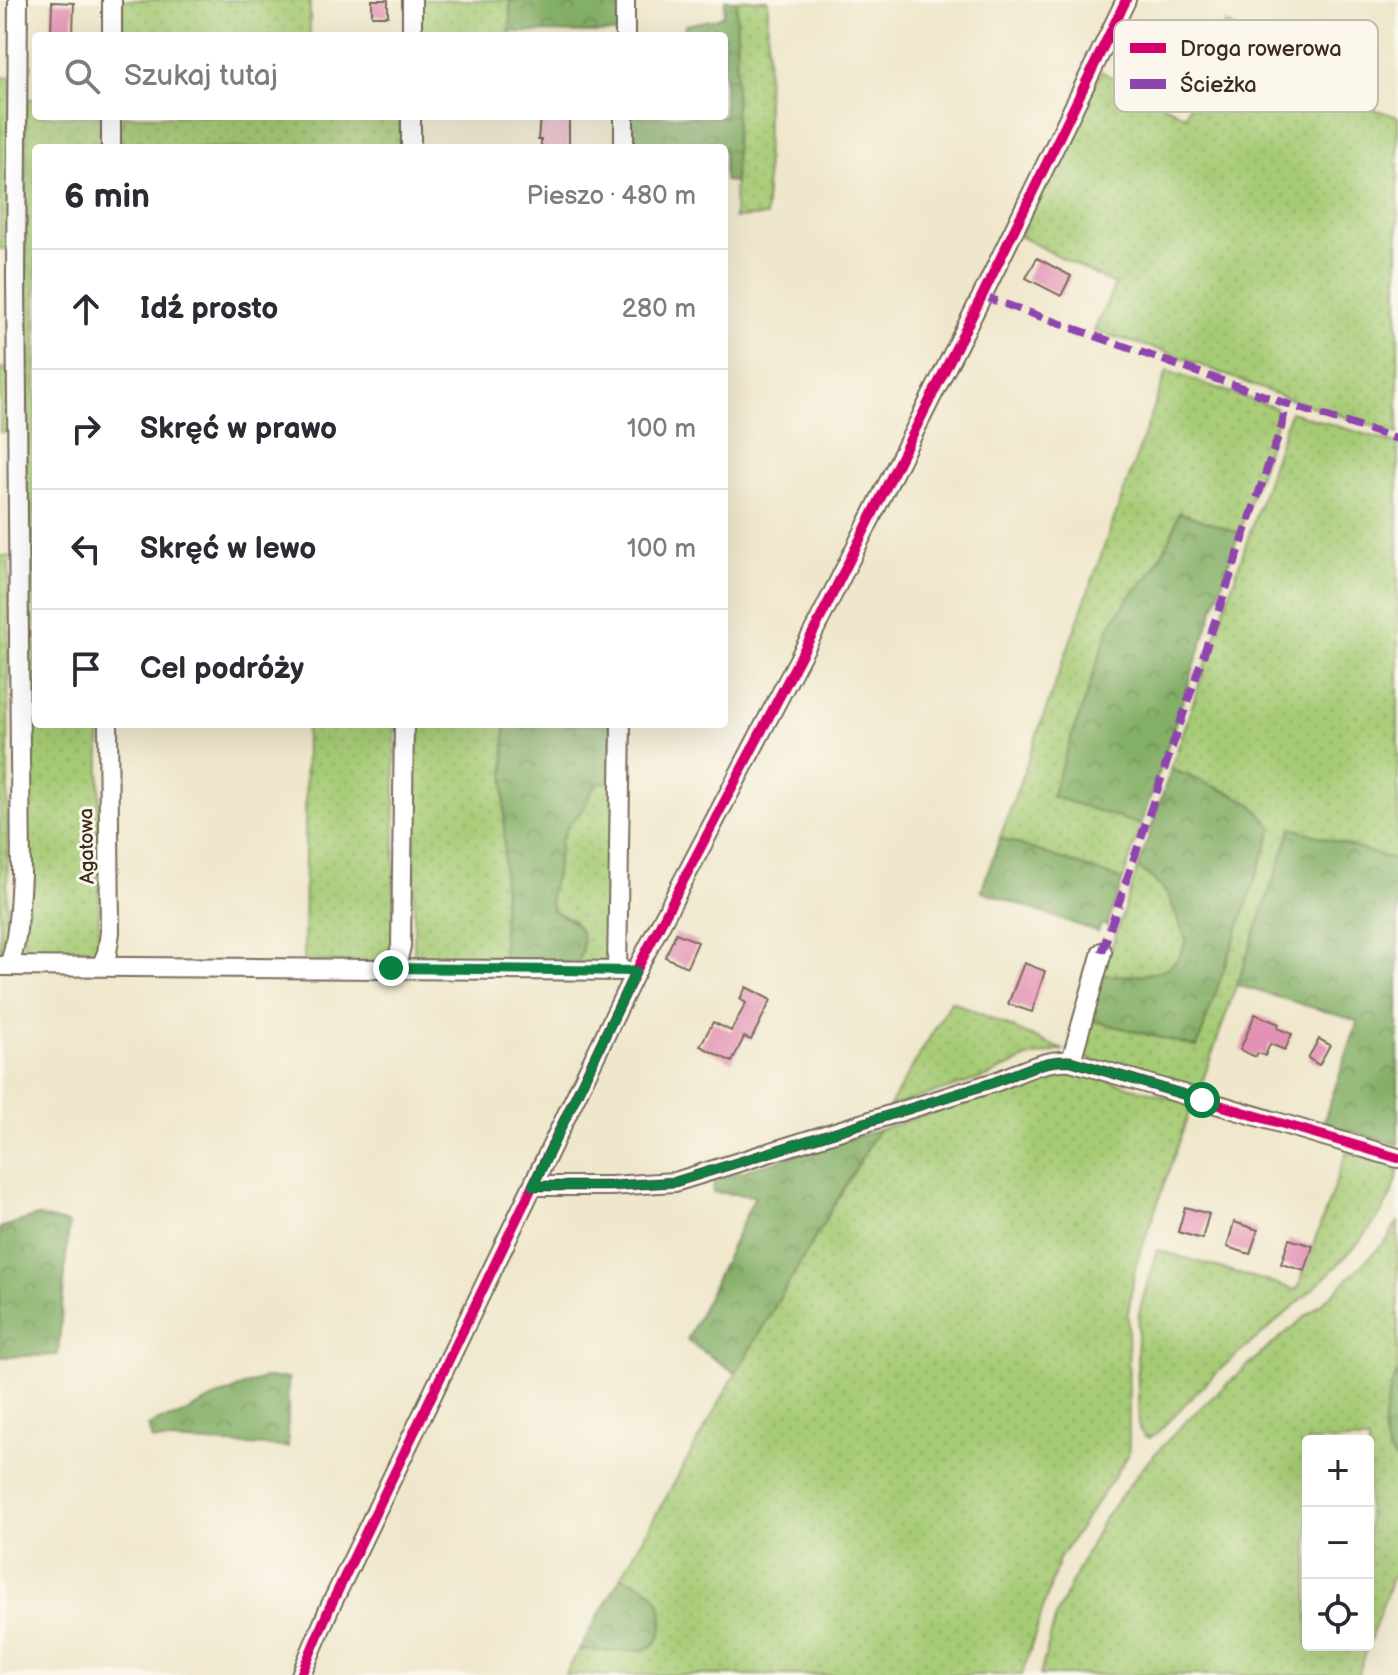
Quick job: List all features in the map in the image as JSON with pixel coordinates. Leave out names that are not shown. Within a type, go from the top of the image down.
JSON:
[{"type":"street","points":[[4,966],[15,949],[21,875],[16,277],[18,0]]},
{"type":"street","points":[[112,0],[112,32]]},
{"type":"street","points":[[412,0],[412,32]]},
{"type":"street","points":[[625,0],[625,32]]},
{"type":"street","points":[[1116,20],[1126,0]]},
{"type":"street","points":[[301,1675],[329,1609],[533,1186],[627,970],[819,621],[1114,25]]},
{"type":"street","points":[[111,120],[111,144]]},
{"type":"street","points":[[411,120],[411,144]]},
{"type":"street","points":[[624,120],[624,144]]},
{"type":"street","name":"Agatowa","points":[[101,966],[107,953],[110,932],[108,728]]},
{"type":"street","points":[[391,968],[398,959],[401,946],[404,728]]},
{"type":"street","points":[[621,728],[627,970]]},
{"type":"street","points":[[1071,1061],[1102,952]]},
{"type":"street","points":[[4,966],[627,970]]},
{"type":"street","points":[[533,1186],[675,1182],[1061,1060],[1398,1158]]},
{"type":"green space","points":[[122,0],[310,0],[310,32],[122,32]]},
{"type":"green space","points":[[420,0],[510,0],[510,32],[420,32]]},
{"type":"green space","points":[[510,0],[620,0],[619,32],[510,32]]},
{"type":"green space","points":[[725,0],[737,0],[735,182],[728,181],[728,144],[630,144],[630,120],[728,120],[728,32],[684,32],[685,25],[724,15]]},
{"type":"green space","points":[[737,0],[768,0],[766,216],[734,218]]},
{"type":"green space","points":[[1102,71],[1114,79],[1114,112],[1177,112],[1185,116],[1187,112],[1378,110],[1398,117],[1398,434],[1283,397],[1167,352],[1094,331],[1115,285],[1019,236]]},
{"type":"green space","points":[[0,77],[12,78],[11,249],[0,249]]},
{"type":"green space","points":[[26,99],[32,99],[32,120],[102,120],[102,144],[32,144],[32,728],[100,728],[99,960],[23,960]]},
{"type":"green space","points":[[122,120],[400,120],[400,144],[121,144]]},
{"type":"green space","points":[[0,368],[10,368],[10,432],[0,432]]},
{"type":"green space","points":[[1167,371],[1276,408],[1277,420],[1239,533],[1179,512],[1173,531],[1150,575],[1111,624],[1052,795],[1141,825],[1123,880],[1000,838]]},
{"type":"green space","points":[[1290,412],[1398,444],[1398,861],[1292,828],[1199,1091],[1079,1057],[1090,1020],[1197,1047],[1253,805],[1171,769]]},
{"type":"green space","points":[[1179,512],[1239,533],[1141,825],[1051,796],[1111,624],[1150,575],[1173,531]]},
{"type":"green space","points":[[0,556],[9,556],[7,943],[0,952]]},
{"type":"green space","points":[[306,728],[395,728],[394,957],[389,962],[304,962]]},
{"type":"green space","points":[[415,728],[505,728],[503,963],[419,962],[414,957]]},
{"type":"green space","points":[[505,728],[615,728],[614,783],[599,783],[593,788],[583,810],[569,824],[561,840],[550,896],[552,910],[580,930],[583,943],[578,963],[503,963]]},
{"type":"green space","points":[[1171,769],[1253,805],[1273,828],[1197,1047],[1090,1020],[1102,975],[1143,975],[1163,970],[1178,958],[1186,939],[1167,893],[1138,868]]},
{"type":"green space","points":[[599,783],[614,783],[613,963],[578,963],[574,921],[552,910],[550,896],[561,840]]},
{"type":"green space","points":[[1292,828],[1398,861],[1398,1145],[1323,1123],[1358,1021],[1237,985]]},
{"type":"green space","points":[[1000,838],[1123,880],[1107,926],[1101,924],[1098,932],[981,891]]},
{"type":"green space","points":[[1138,868],[1165,891],[1186,939],[1179,957],[1164,970],[1144,975],[1102,975]]},
{"type":"green space","points":[[951,1001],[1063,1050],[1027,1058],[989,1076],[889,1107]]},
{"type":"green space","points":[[1068,1069],[1192,1104],[1135,1268],[1128,1313],[1128,1456],[1059,1559],[1022,1675],[565,1675],[579,1650],[639,1651],[655,1595],[621,1577],[878,1130]]},
{"type":"green space","points":[[878,1130],[736,1373],[687,1341],[755,1196],[713,1192],[714,1180]]},
{"type":"green space","points":[[1347,1151],[1398,1168],[1392,1192],[1377,1219],[1328,1275],[1215,1374],[1155,1435],[1149,1438],[1144,1436],[1139,1429],[1139,1313],[1157,1250],[1297,1290]]},
{"type":"green space","points":[[37,1216],[69,1224],[58,1355],[0,1357],[0,1228]]},
{"type":"green space","points":[[1398,1222],[1398,1371],[1388,1400],[1384,1434],[1389,1453],[1398,1462],[1398,1561],[1374,1629],[1374,1435],[1302,1435],[1302,1651],[1366,1651],[1358,1675],[1040,1675],[1056,1616],[1076,1573],[1103,1520],[1142,1468],[1186,1421],[1329,1297],[1387,1240]]},
{"type":"green space","points":[[1398,1371],[1398,1462],[1389,1453],[1384,1423]]},
{"type":"green space","points":[[264,1378],[288,1378],[288,1447],[152,1440],[148,1426],[179,1416]]},
{"type":"green space","points":[[621,1577],[644,1586],[655,1595],[662,1615],[659,1637],[650,1647],[634,1651],[579,1650]]},
{"type":"building","points":[[372,0],[388,0],[388,16],[372,16]]},
{"type":"building","points":[[52,2],[74,3],[73,32],[51,32]]},
{"type":"building","points":[[540,120],[569,120],[569,144],[541,144],[538,140]]},
{"type":"building","points":[[1037,258],[1071,276],[1061,296],[1026,278]]},
{"type":"building","points":[[676,933],[698,942],[687,967],[665,957]]},
{"type":"building","points":[[1024,963],[1045,971],[1032,1012],[1008,1004]]},
{"type":"building","points":[[746,987],[771,1000],[751,1040],[744,1037],[732,1062],[700,1046],[713,1022],[731,1031],[746,1003],[740,999]]},
{"type":"building","points":[[1255,1014],[1279,1024],[1277,1028],[1292,1034],[1285,1050],[1270,1044],[1265,1056],[1258,1053],[1256,1057],[1240,1050]]},
{"type":"building","points":[[1319,1039],[1330,1045],[1319,1065],[1308,1058]]},
{"type":"building","points":[[1185,1207],[1209,1214],[1202,1239],[1178,1232]]},
{"type":"building","points":[[1234,1222],[1258,1230],[1250,1254],[1227,1247]]},
{"type":"building","points":[[1289,1239],[1313,1246],[1305,1271],[1281,1264]]},
{"type":"marked path","points":[[982,296],[1293,406],[1398,439]]},
{"type":"marked path","points":[[1102,952],[1282,425],[1282,402]]},
{"type":"cycle path","points":[[1116,20],[1126,0]]},
{"type":"cycle path","points":[[301,1675],[329,1609],[636,971],[819,621],[1114,25]]},
{"type":"cycle path","points":[[533,1186],[675,1182],[995,1082],[1032,1067],[1061,1061],[1071,1061],[1398,1158]]},
{"type":"route","points":[[391,968],[636,971],[533,1186],[675,1182],[1061,1060],[1202,1100]]}]
